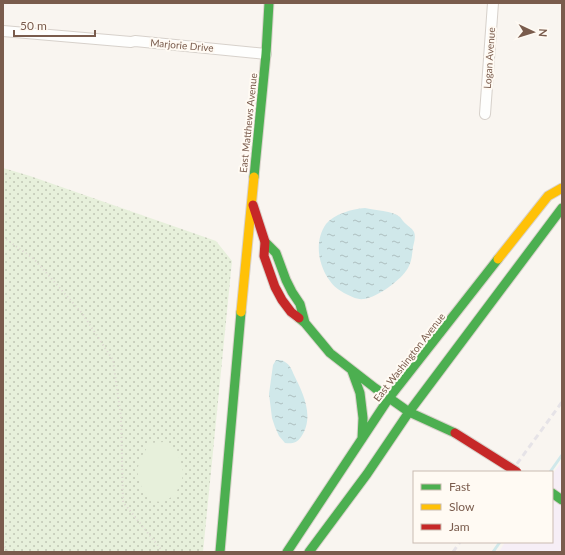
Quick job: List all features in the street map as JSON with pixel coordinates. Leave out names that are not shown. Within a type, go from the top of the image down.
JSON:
[{"type":"street","name":"East Matthews Avenue","points":[[270,3],[251,201],[266,242],[264,256],[275,287],[291,312],[306,323],[330,353],[352,371],[410,412],[455,434],[515,471]]},
{"type":"street","name":"Logan Avenue","points":[[485,114],[493,3]]},
{"type":"street","name":"Marjorie Drive","points":[[3,31],[131,42],[161,43],[266,54]]},
{"type":"street","name":"East Washington Avenue","points":[[286,552],[389,398],[548,196],[562,188]]},
{"type":"street","points":[[220,552],[251,201]]},
{"type":"street","points":[[310,552],[410,412],[562,208]]},
{"type":"street","points":[[352,371],[360,393],[363,418],[362,440]]},
{"type":"street","points":[[553,495],[562,500]]},
{"type":"path","points":[[3,237],[34,259],[82,313],[113,360],[122,417],[123,502],[163,552]]},
{"type":"path","points":[[3,543],[8,552]]},
{"type":"shaded area","points":[[562,461],[562,552],[499,552],[504,543],[553,543],[553,474]]},
{"type":"green space","points":[[3,168],[216,241],[232,261],[203,552],[3,552]]},
{"type":"green space","points":[[164,442],[177,451],[183,471],[182,480],[175,495],[163,502],[151,501],[142,489],[137,471],[140,459],[150,443]]},
{"type":"water","points":[[365,208],[397,215],[412,229],[415,238],[412,258],[405,273],[395,283],[376,295],[370,298],[359,299],[344,293],[331,283],[320,260],[319,245],[322,231],[329,220],[344,213]]},
{"type":"water","points":[[276,360],[284,361],[291,368],[301,389],[306,405],[307,421],[305,429],[301,437],[296,442],[292,443],[285,443],[279,436],[272,418],[269,394],[273,365]]},
{"type":"waterway","points":[[551,471],[562,455]]},
{"type":"waterway","points":[[493,552],[499,543]]},
{"type":"railway","points":[[512,471],[562,402]]},
{"type":"railway","points":[[453,552],[459,543]]},
{"type":"traffic: fast","points":[[254,177],[266,54],[269,3]]},
{"type":"traffic: fast","points":[[309,552],[367,474],[409,412],[562,208]]},
{"type":"traffic: fast","points":[[265,242],[276,253],[286,280],[300,304],[305,323]]},
{"type":"traffic: fast","points":[[287,552],[389,398],[498,259]]},
{"type":"traffic: fast","points":[[220,552],[241,312]]},
{"type":"traffic: fast","points":[[299,318],[330,353],[375,388],[409,412],[455,433]]},
{"type":"traffic: fast","points":[[352,371],[360,393],[363,418],[362,439]]},
{"type":"traffic: fast","points":[[553,494],[562,500]]},
{"type":"traffic: slow","points":[[241,312],[254,177]]},
{"type":"traffic: slow","points":[[498,259],[548,196],[562,188]]},
{"type":"traffic: jam","points":[[253,205],[265,242],[264,256],[275,287],[291,312],[299,318]]},
{"type":"traffic: jam","points":[[455,433],[515,471]]}]
